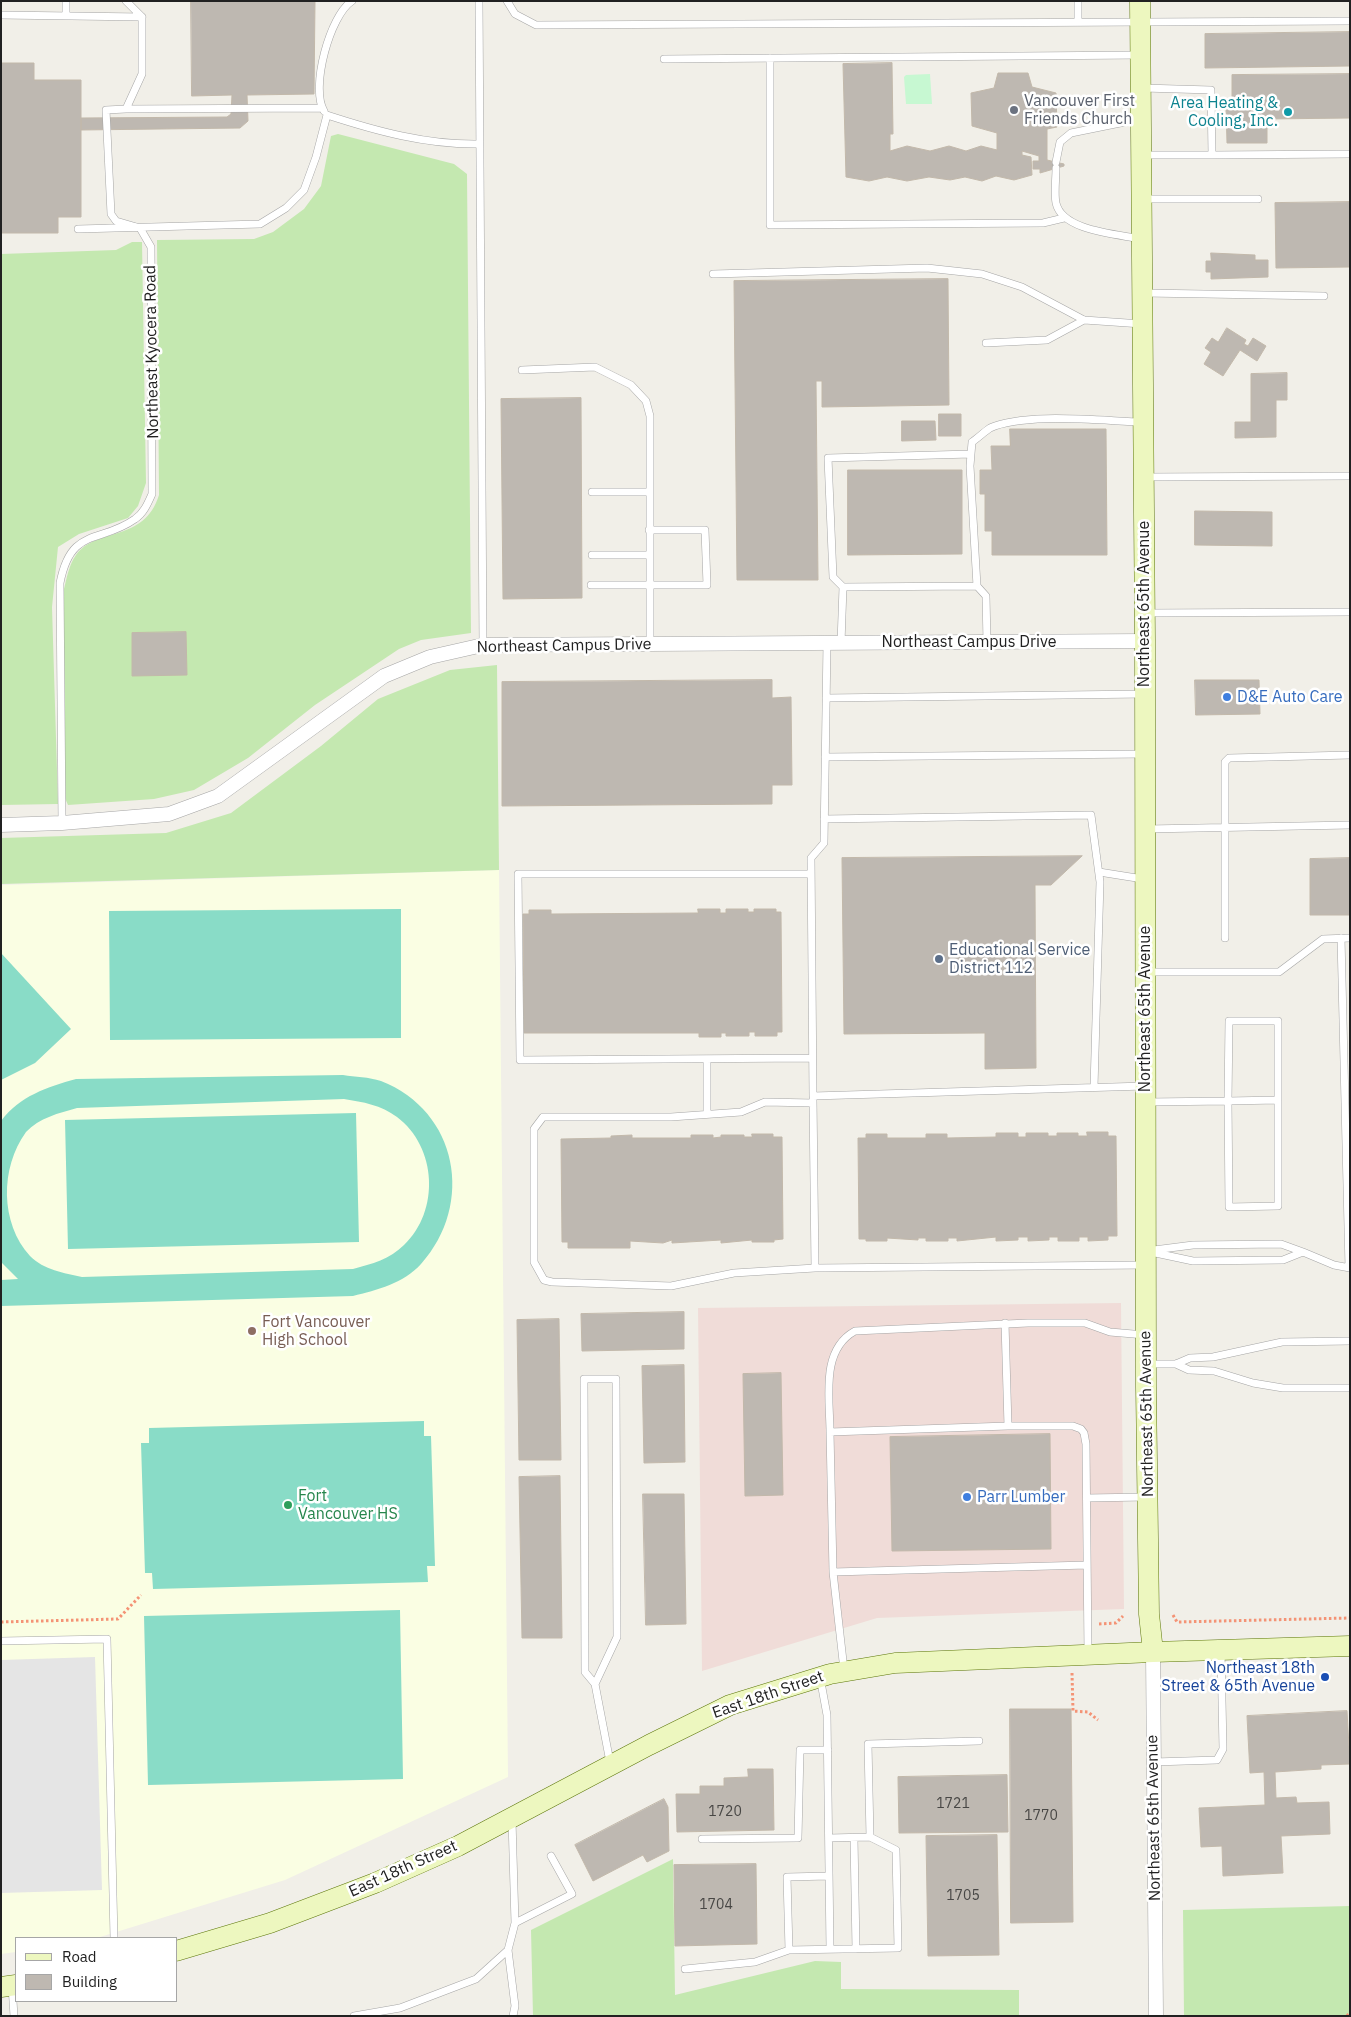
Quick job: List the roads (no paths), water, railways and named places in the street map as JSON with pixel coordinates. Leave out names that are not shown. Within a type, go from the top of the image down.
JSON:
[{"type":"street","name":"Northeast 65th Avenue","points":[[1140,11],[1145,641],[1146,1364],[1149,1614],[1153,1652],[1156,2016]]},
{"type":"street","name":"Northeast Campus Drive","points":[[1,825],[62,823],[169,814],[218,796],[384,676],[430,657],[483,645],[1145,641]]},
{"type":"street","name":"East 18th Street","points":[[178,1950],[270,1923],[366,1887],[458,1846],[730,1705],[820,1677],[844,1671],[896,1663],[1221,1649],[1350,1646]]},
{"type":"lane","points":[[66,1],[66,15]]},
{"type":"lane","points":[[126,1],[142,17],[142,74],[126,109]]},
{"type":"lane","points":[[352,1],[345,6],[329,38],[318,77],[322,108],[327,115],[355,124],[416,137],[427,142],[479,144]]},
{"type":"lane","points":[[479,1],[483,645]]},
{"type":"lane","points":[[507,1],[514,14],[536,25],[1078,21],[1140,11],[1350,21]]},
{"type":"lane","points":[[1078,1],[1078,21]]},
{"type":"lane","points":[[1,15],[142,17]]},
{"type":"lane","points":[[664,59],[1140,55]]},
{"type":"lane","points":[[770,58],[770,225],[1043,223],[1064,218]]},
{"type":"lane","points":[[1140,88],[1211,90],[1212,155]]},
{"type":"lane","points":[[140,228],[116,221],[110,214],[106,110],[322,108]]},
{"type":"lane","points":[[78,228],[260,224],[286,208],[304,190],[316,157],[327,115]]},
{"type":"lane","points":[[1141,119],[1071,133],[1060,142],[1056,165],[1056,203],[1064,218],[1078,226],[1142,239]]},
{"type":"lane","points":[[1141,155],[1350,154]]},
{"type":"lane","points":[[1141,199],[1258,200]]},
{"type":"lane","name":"Northeast Kyocera Road","points":[[62,823],[60,583],[63,567],[71,552],[83,541],[135,519],[146,508],[152,494],[151,247],[140,228]]},
{"type":"lane","points":[[713,274],[927,268],[982,274],[1022,287],[1084,320],[1142,324]]},
{"type":"lane","points":[[1142,293],[1324,296]]},
{"type":"lane","points":[[986,343],[1047,340],[1084,320]]},
{"type":"lane","points":[[522,370],[594,367],[630,385],[646,401],[650,416],[650,644]]},
{"type":"lane","points":[[987,642],[986,596],[976,586],[972,442],[990,429],[1006,423],[1039,420],[1143,422]]},
{"type":"lane","points":[[971,454],[828,458],[833,577],[843,587],[976,586]]},
{"type":"lane","points":[[1143,478],[1350,476]]},
{"type":"lane","points":[[592,492],[650,492]]},
{"type":"lane","points":[[592,585],[707,585],[705,530],[650,530]]},
{"type":"lane","points":[[592,556],[650,556]]},
{"type":"lane","points":[[841,643],[843,587]]},
{"type":"lane","points":[[1144,613],[1350,612]]},
{"type":"lane","points":[[815,1268],[811,858],[824,843],[827,644]]},
{"type":"lane","points":[[826,698],[1145,694]]},
{"type":"lane","points":[[825,757],[1145,754]]},
{"type":"lane","points":[[1225,938],[1223,766],[1229,758],[1350,755]]},
{"type":"lane","points":[[824,819],[1091,815],[1098,872],[1094,1087]]},
{"type":"lane","points":[[1145,829],[1350,825]]},
{"type":"lane","points":[[1098,872],[1145,879]]},
{"type":"lane","points":[[811,874],[518,874],[520,1060],[812,1058]]},
{"type":"lane","points":[[1146,1258],[1193,1245],[1281,1244],[1334,1265],[1349,1268],[1342,938]]},
{"type":"lane","points":[[1145,972],[1279,972],[1323,939],[1350,938]]},
{"type":"lane","points":[[1229,1020],[1278,1021],[1278,1206],[1229,1207],[1228,1101],[1229,1020]]},
{"type":"lane","points":[[707,1059],[707,1114]]},
{"type":"lane","points":[[1278,1100],[1228,1101],[1145,1094],[1094,1087],[766,1102],[741,1112],[672,1117],[543,1117],[534,1129],[534,1262],[544,1280],[552,1282],[672,1286],[734,1273],[815,1268],[1146,1258],[1193,1261],[1283,1260],[1303,1252]]},
{"type":"lane","points":[[1005,1324],[1008,1426]]},
{"type":"lane","points":[[844,1671],[833,1572],[830,1432],[830,1365],[843,1337],[854,1331],[870,1329],[1005,1324],[1085,1324],[1110,1332],[1146,1336]]},
{"type":"lane","points":[[1146,1364],[1176,1364],[1190,1358],[1213,1358],[1282,1342],[1350,1341]]},
{"type":"lane","points":[[1176,1364],[1189,1370],[1214,1371],[1253,1383],[1283,1388],[1350,1388]]},
{"type":"lane","points":[[595,1684],[617,1637],[616,1379],[584,1379],[586,1672],[595,1684],[611,1765]]},
{"type":"lane","points":[[830,1432],[1008,1426],[1073,1426],[1081,1429],[1085,1438],[1088,1625],[1080,1655]]},
{"type":"lane","points":[[1087,1498],[1148,1496]]},
{"type":"lane","points":[[833,1572],[1087,1565]]},
{"type":"lane","points":[[1,1642],[107,1639],[114,1937]]},
{"type":"lane","points":[[1154,1762],[1217,1760],[1222,1749],[1221,1649]]},
{"type":"lane","points":[[820,1677],[827,1715],[830,1949]]},
{"type":"lane","points":[[870,1837],[868,1744],[979,1741]]},
{"type":"lane","points":[[702,1839],[798,1838],[800,1750],[828,1750]]},
{"type":"lane","points":[[512,1817],[515,1922],[508,1950],[515,2006],[512,2016]]},
{"type":"lane","points":[[686,1969],[755,1962],[789,1950],[898,1948],[896,1850],[870,1837],[829,1838]]},
{"type":"lane","points":[[854,1838],[856,1949]]},
{"type":"lane","points":[[515,1922],[572,1894],[551,1856]]},
{"type":"lane","points":[[789,1950],[787,1876],[829,1876]]},
{"type":"lane","points":[[354,2016],[400,2008],[476,1979],[508,1950]]},
{"type":"lane","points":[[10,1986],[14,2016]]},
{"type":"place","name":"Vancouver First Friends Church","points":[[1014,110]]},
{"type":"place","name":"Area Heating & Cooling, Inc.","points":[[1288,112]]},
{"type":"place","name":"D&E Auto Care","points":[[1227,697]]},
{"type":"place","name":"Educational Service District 112","points":[[939,959]]},
{"type":"place","name":"Fort Vancouver High School","points":[[252,1331]]},
{"type":"place","name":"Parr Lumber","points":[[967,1497]]},
{"type":"place","name":"Fort Vancouver HS","points":[[288,1505]]},
{"type":"place","name":"Northeast 18th Street & 65th Avenue","points":[[1325,1677]]}]
